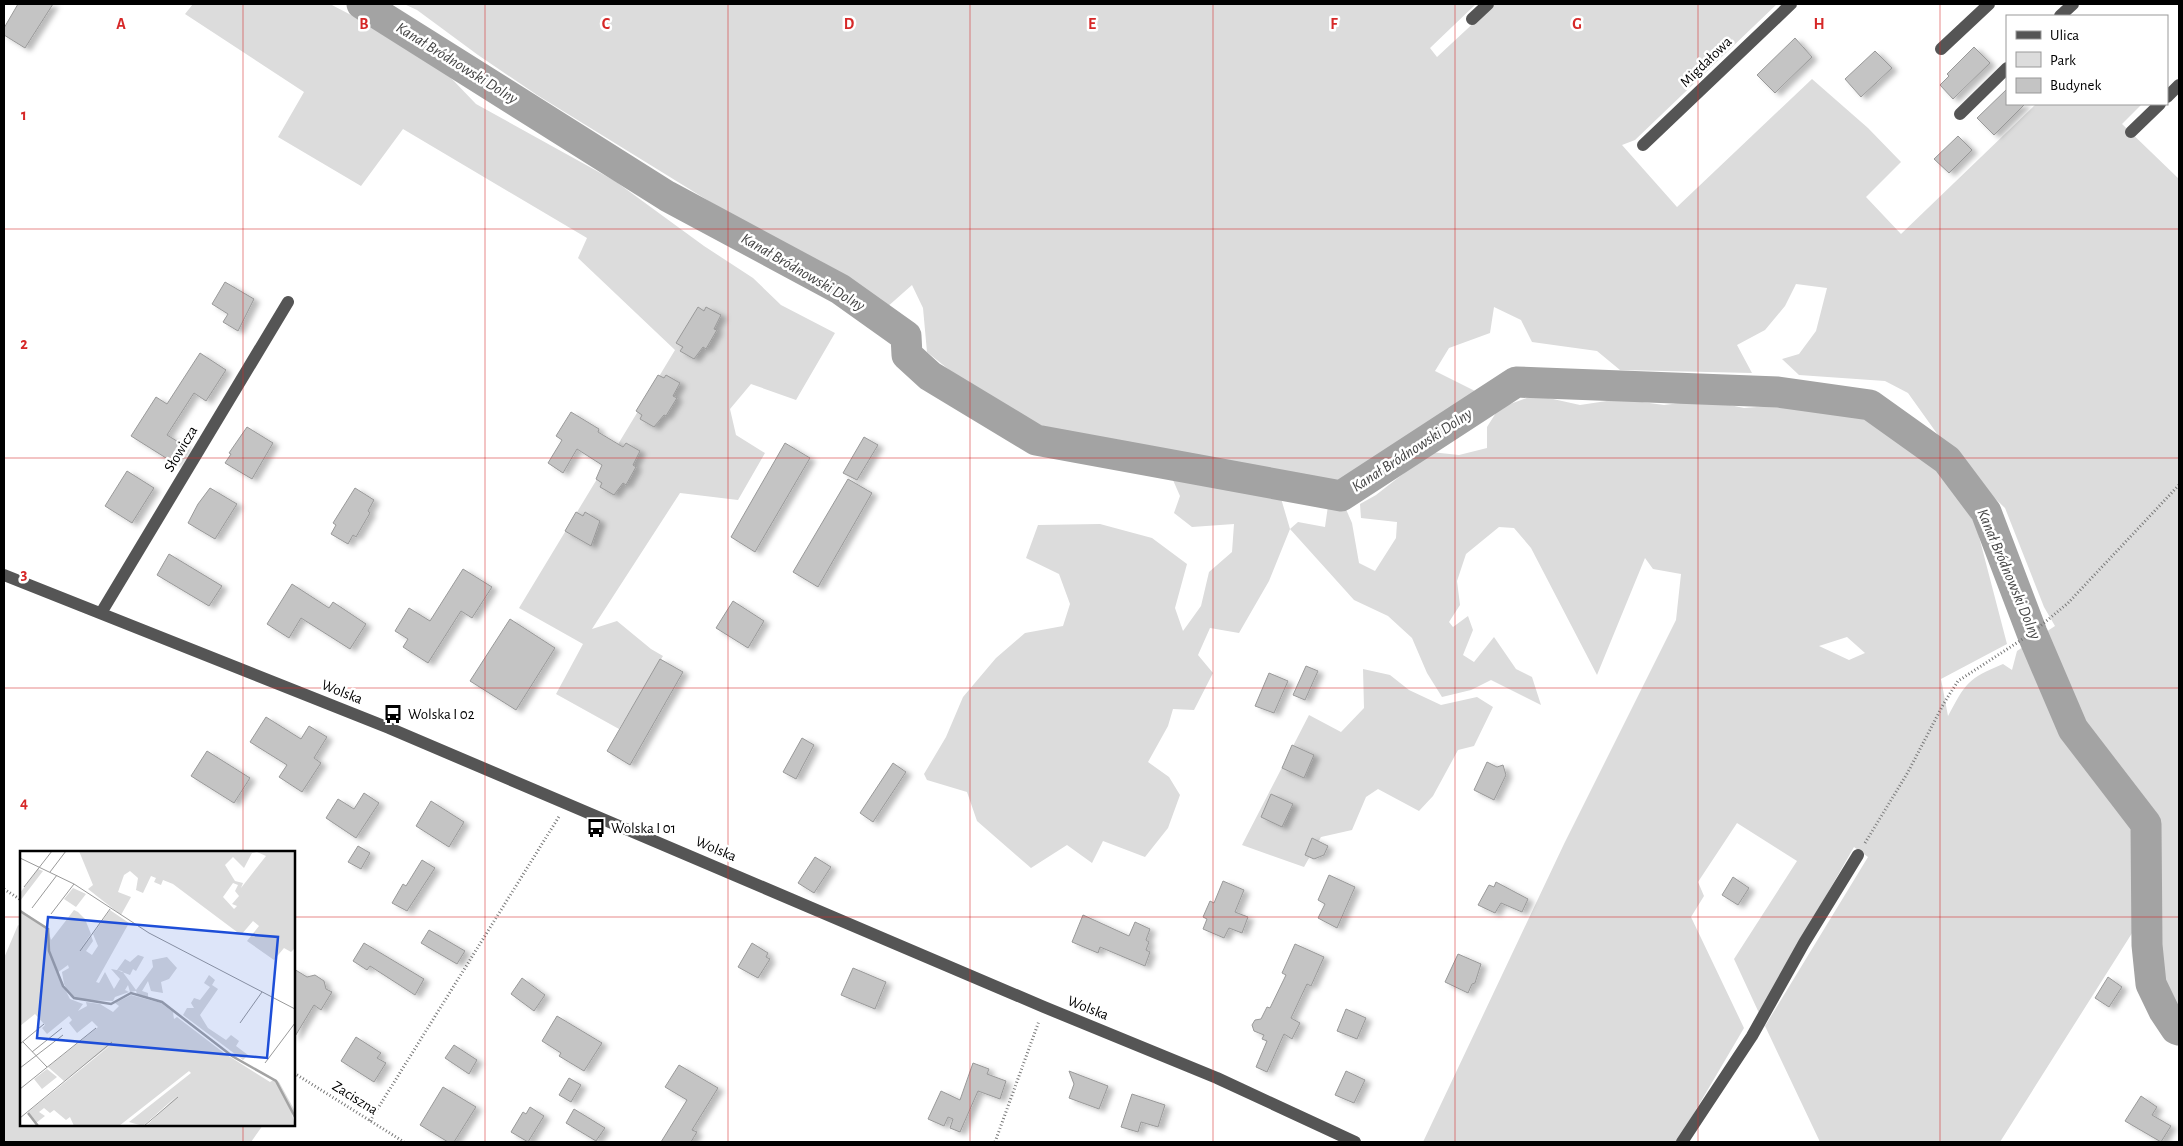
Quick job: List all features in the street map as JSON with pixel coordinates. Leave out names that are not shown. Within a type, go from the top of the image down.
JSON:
[{"type":"street","points":[[1472,19],[1488,4]]},
{"type":"street","name":"Migdałowa","points":[[1643,145],[1791,4]]},
{"type":"street","points":[[1941,49],[1989,4]]},
{"type":"street","points":[[2061,15],[2073,4]]},
{"type":"street","points":[[1960,114],[2006,69]]},
{"type":"street","points":[[2168,96],[2179,85]]},
{"type":"street","points":[[2131,132],[2159,105]]},
{"type":"street","name":"Słowicza","points":[[101,613],[288,302]]},
{"type":"street","name":"Wolska","points":[[4,575],[389,728],[1044,1007],[1217,1078],[1355,1142]]},
{"type":"street","points":[[1682,1142],[1752,1036],[1804,943],[1858,855]]},
{"type":"path","points":[[1858,855],[1908,772],[1944,703],[1958,682],[2032,633],[2068,603],[2179,485]]},
{"type":"path","points":[[370,1121],[567,804]]},
{"type":"path","points":[[4,889],[20,899]]},
{"type":"path","points":[[995,1142],[1044,1007]]},
{"type":"path","name":"Zaciszna","points":[[295,1073],[404,1142]]},
{"type":"green space","points":[[193,4],[330,4],[399,40],[451,78],[476,104],[615,181],[704,246],[753,278],[781,305],[835,333],[796,400],[751,384],[730,409],[736,435],[765,453],[738,500],[680,493],[592,629],[617,621],[651,649],[663,656],[619,729],[556,694],[583,644],[519,608],[675,350],[578,258],[587,238],[403,129],[361,186],[278,137],[304,92],[185,14]]},
{"type":"green space","points":[[404,4],[1476,4],[1430,48],[1437,57],[1494,4],[1777,4],[1635,140],[1622,145],[1677,207],[1812,79],[1868,128],[1901,162],[1866,197],[1901,234],[2035,105],[2141,105],[2122,124],[2179,179],[2179,1043],[2172,1038],[2140,988],[2134,930],[2000,1142],[1820,1142],[1765,1026],[1868,857],[1854,847],[1759,1013],[1734,959],[1797,861],[1737,823],[1698,882],[1704,896],[1691,917],[1744,1028],[1677,1142],[1423,1142],[1564,844],[1676,620],[1681,574],[1653,569],[1645,558],[1597,675],[1531,548],[1514,528],[1499,527],[1466,554],[1457,581],[1460,605],[1449,622],[1453,627],[1468,616],[1473,630],[1463,655],[1474,662],[1494,637],[1516,669],[1532,677],[1541,705],[1491,680],[1471,690],[1442,697],[1427,673],[1412,638],[1388,616],[1354,600],[1290,529],[1298,522],[1325,527],[1328,506],[1345,507],[1352,523],[1359,563],[1375,571],[1396,538],[1397,522],[1361,518],[1360,504],[1376,495],[1431,452],[1459,455],[1487,448],[1487,427],[1499,408],[1535,395],[1580,405],[1620,399],[1664,405],[1705,400],[1744,408],[1785,405],[1837,387],[1879,399],[1903,415],[1976,525],[2007,644],[1941,679],[1948,716],[1969,683],[1982,674],[2003,664],[2012,670],[2017,651],[2055,626],[2044,607],[2005,508],[1958,463],[1908,393],[1885,381],[1799,375],[1782,359],[1799,354],[1816,331],[1827,288],[1796,284],[1785,306],[1765,330],[1737,345],[1752,373],[1620,370],[1597,351],[1532,342],[1521,320],[1494,307],[1490,333],[1449,348],[1435,371],[1477,392],[1339,483],[1044,433],[984,398],[927,352],[923,308],[912,285],[886,308],[820,262],[759,232],[537,95],[417,10]],"holes":[[[1847,637],[1865,653],[1849,660],[1819,646]]]},
{"type":"green space","points":[[1173,480],[1280,495],[1290,529],[1269,581],[1239,633],[1210,628],[1198,655],[1213,673],[1194,710],[1173,709],[1168,726],[1148,762],[1169,777],[1180,795],[1168,828],[1145,857],[1103,841],[1092,863],[1067,845],[1031,868],[977,821],[967,792],[927,780],[924,774],[946,737],[963,697],[996,658],[1025,633],[1063,626],[1070,604],[1059,574],[1026,558],[1038,525],[1100,524],[1152,538],[1187,564],[1175,608],[1183,631],[1201,606],[1209,572],[1232,552],[1234,524],[1192,527],[1174,513],[1180,496]]},
{"type":"green space","points":[[1363,669],[1390,675],[1409,690],[1441,705],[1477,697],[1493,707],[1474,746],[1458,750],[1433,796],[1419,811],[1378,789],[1366,797],[1352,830],[1321,837],[1304,867],[1242,845],[1309,715],[1341,732],[1364,708]]},
{"type":"green space","points":[[18,925],[20,926],[20,1126],[262,1126],[251,1142],[4,1142],[4,958]]},
{"type":"building","points":[[18,4],[53,4],[25,48],[4,35],[4,28]]},
{"type":"building","points":[[1795,38],[1812,57],[1775,93],[1757,75]]},
{"type":"building","points":[[1974,47],[1990,63],[1953,99],[1940,85],[1949,76],[1947,74]]},
{"type":"building","points":[[1875,51],[1892,68],[1861,97],[1845,79]]},
{"type":"building","points":[[2006,90],[2006,105],[2024,105],[1994,135],[1977,118]]},
{"type":"building","points":[[1958,136],[1972,150],[1949,173],[1934,159]]},
{"type":"building","points":[[225,282],[254,299],[238,331],[223,322],[228,314],[212,304]]},
{"type":"building","points":[[698,307],[704,311],[706,307],[721,315],[714,329],[717,330],[706,349],[703,347],[694,359],[680,351],[683,347],[676,343]]},
{"type":"building","points":[[200,353],[226,370],[206,401],[194,393],[167,435],[185,446],[174,463],[131,436],[156,397],[167,404]]},
{"type":"building","points":[[658,375],[664,378],[666,375],[680,383],[673,396],[677,398],[666,416],[664,415],[654,427],[640,419],[642,415],[636,411]]},
{"type":"building","points":[[571,412],[599,429],[598,432],[623,447],[626,443],[640,451],[633,465],[636,467],[626,485],[623,483],[614,495],[600,487],[602,483],[596,479],[602,465],[577,449],[563,473],[548,463],[562,440],[556,436]]},
{"type":"building","points":[[247,427],[273,443],[252,479],[225,463],[231,454],[229,453]]},
{"type":"building","points":[[864,437],[878,445],[857,480],[843,473]]},
{"type":"building","points":[[785,443],[810,458],[755,552],[731,537]]},
{"type":"building","points":[[127,471],[154,488],[132,523],[105,506]]},
{"type":"building","points":[[848,479],[872,493],[818,587],[793,572]]},
{"type":"building","points":[[210,488],[237,504],[215,539],[188,523],[198,504]]},
{"type":"building","points":[[355,488],[374,500],[368,511],[370,513],[356,537],[353,535],[348,544],[331,534],[336,525],[333,523]]},
{"type":"building","points":[[576,512],[583,516],[585,512],[600,521],[591,546],[565,531]]},
{"type":"building","points":[[169,554],[222,586],[209,606],[157,575]]},
{"type":"building","points":[[463,569],[492,587],[472,618],[461,611],[428,663],[403,647],[408,639],[395,631],[409,608],[430,621]]},
{"type":"building","points":[[292,584],[329,608],[333,602],[366,624],[350,649],[301,618],[289,638],[267,624]]},
{"type":"building","points":[[733,601],[764,621],[748,648],[716,628]]},
{"type":"building","points":[[510,619],[555,648],[516,710],[470,681]]},
{"type":"building","points":[[660,659],[683,672],[630,765],[607,751]]},
{"type":"building","points":[[1306,666],[1318,671],[1305,700],[1293,695]]},
{"type":"building","points":[[1269,673],[1288,681],[1274,713],[1255,706]]},
{"type":"building","points":[[266,717],[301,739],[309,726],[327,737],[314,758],[321,763],[302,792],[279,777],[287,765],[250,742]]},
{"type":"building","points":[[802,738],[814,745],[796,779],[783,772]]},
{"type":"building","points":[[1292,745],[1314,755],[1304,778],[1282,768]]},
{"type":"building","points":[[207,751],[250,778],[234,803],[191,776]]},
{"type":"building","points":[[1487,762],[1497,767],[1503,765],[1506,775],[1494,800],[1474,790]]},
{"type":"building","points":[[893,763],[906,772],[873,822],[860,813]]},
{"type":"building","points":[[364,793],[379,803],[356,838],[326,818],[338,799],[354,809]]},
{"type":"building","points":[[1271,794],[1293,804],[1282,827],[1261,817]]},
{"type":"building","points":[[431,801],[464,822],[449,847],[416,826]]},
{"type":"building","points":[[1312,838],[1328,846],[1324,855],[1314,859],[1305,855]]},
{"type":"building","points":[[358,846],[370,853],[361,869],[348,862]]},
{"type":"building","points":[[815,857],[831,867],[814,893],[798,883]]},
{"type":"building","points":[[422,860],[435,868],[407,911],[392,903],[403,884],[406,886]]},
{"type":"building","points":[[1329,875],[1355,887],[1337,928],[1318,918],[1325,904],[1318,900]]},
{"type":"building","points":[[1733,877],[1749,888],[1738,905],[1722,895]]},
{"type":"building","points":[[1223,881],[1244,890],[1235,912],[1248,917],[1242,933],[1229,928],[1224,938],[1203,929],[1207,919],[1203,917],[1210,901],[1214,903]]},
{"type":"building","points":[[1496,882],[1528,899],[1522,912],[1501,903],[1495,913],[1478,905],[1489,885],[1494,887]]},
{"type":"building","points":[[1083,915],[1129,936],[1135,922],[1150,929],[1146,940],[1149,942],[1146,950],[1150,952],[1145,966],[1100,947],[1098,953],[1072,942]]},
{"type":"building","points":[[429,930],[465,951],[457,964],[421,943]]},
{"type":"building","points":[[364,943],[424,979],[415,995],[370,966],[367,970],[353,961]]},
{"type":"building","points":[[752,943],[768,953],[766,957],[770,959],[758,978],[738,967]]},
{"type":"building","points":[[1295,944],[1324,957],[1311,986],[1307,984],[1291,1018],[1300,1023],[1292,1039],[1284,1034],[1267,1072],[1256,1067],[1267,1041],[1262,1039],[1264,1035],[1254,1031],[1252,1025],[1255,1020],[1261,1019],[1267,1007],[1270,1008],[1286,975],[1282,973]]},
{"type":"building","points":[[1458,954],[1481,964],[1475,983],[1472,984],[1468,993],[1445,982]]},
{"type":"building","points":[[853,968],[886,982],[875,1009],[841,995]]},
{"type":"building","points":[[295,970],[307,977],[315,975],[324,981],[326,989],[332,992],[321,1010],[314,1005],[295,1036]]},
{"type":"building","points":[[2108,977],[2122,987],[2109,1007],[2095,998]]},
{"type":"building","points":[[522,978],[545,995],[534,1011],[511,994]]},
{"type":"building","points":[[1346,1009],[1366,1018],[1357,1039],[1337,1031]]},
{"type":"building","points":[[557,1016],[602,1043],[584,1071],[559,1056],[561,1053],[542,1041]]},
{"type":"building","points":[[356,1037],[381,1053],[377,1058],[386,1063],[374,1082],[341,1061]]},
{"type":"building","points":[[454,1045],[477,1060],[469,1074],[445,1058]]},
{"type":"building","points":[[973,1063],[989,1069],[987,1074],[1006,1081],[1000,1099],[978,1091],[960,1132],[950,1128],[953,1119],[948,1117],[944,1126],[928,1119],[941,1091],[960,1100]]},
{"type":"building","points":[[679,1065],[718,1088],[692,1130],[697,1132],[691,1142],[661,1142],[687,1100],[665,1087]]},
{"type":"building","points":[[1069,1071],[1108,1086],[1099,1109],[1069,1098],[1074,1084]]},
{"type":"building","points":[[1346,1071],[1365,1080],[1354,1103],[1335,1095]]},
{"type":"building","points":[[569,1078],[581,1085],[571,1102],[559,1095]]},
{"type":"building","points":[[443,1087],[476,1107],[454,1142],[448,1142],[420,1125]]},
{"type":"building","points":[[1132,1094],[1165,1105],[1158,1127],[1141,1122],[1138,1132],[1121,1127]]},
{"type":"building","points":[[2141,1096],[2157,1107],[2152,1115],[2171,1126],[2161,1142],[2125,1121]]},
{"type":"building","points":[[530,1107],[544,1116],[528,1142],[511,1132],[523,1112],[526,1114]]},
{"type":"building","points":[[574,1109],[605,1128],[596,1141],[566,1123]]},
{"type":"waterway","name":"Kanał Bródnowski Dolny","points":[[362,4],[667,196],[840,289],[906,336],[907,355],[930,376],[1036,440],[1341,496],[1516,382],[1778,392],[1870,405],[1947,460],[1986,512],[2032,633],[2073,729],[2146,824],[2147,945],[2151,984],[2164,1011],[2176,1029],[2179,1030]]},
{"type":"place","name":"Wolska I 02","points":[[393,714]]},
{"type":"place","name":"Wolska I 01","points":[[596,828]]}]
